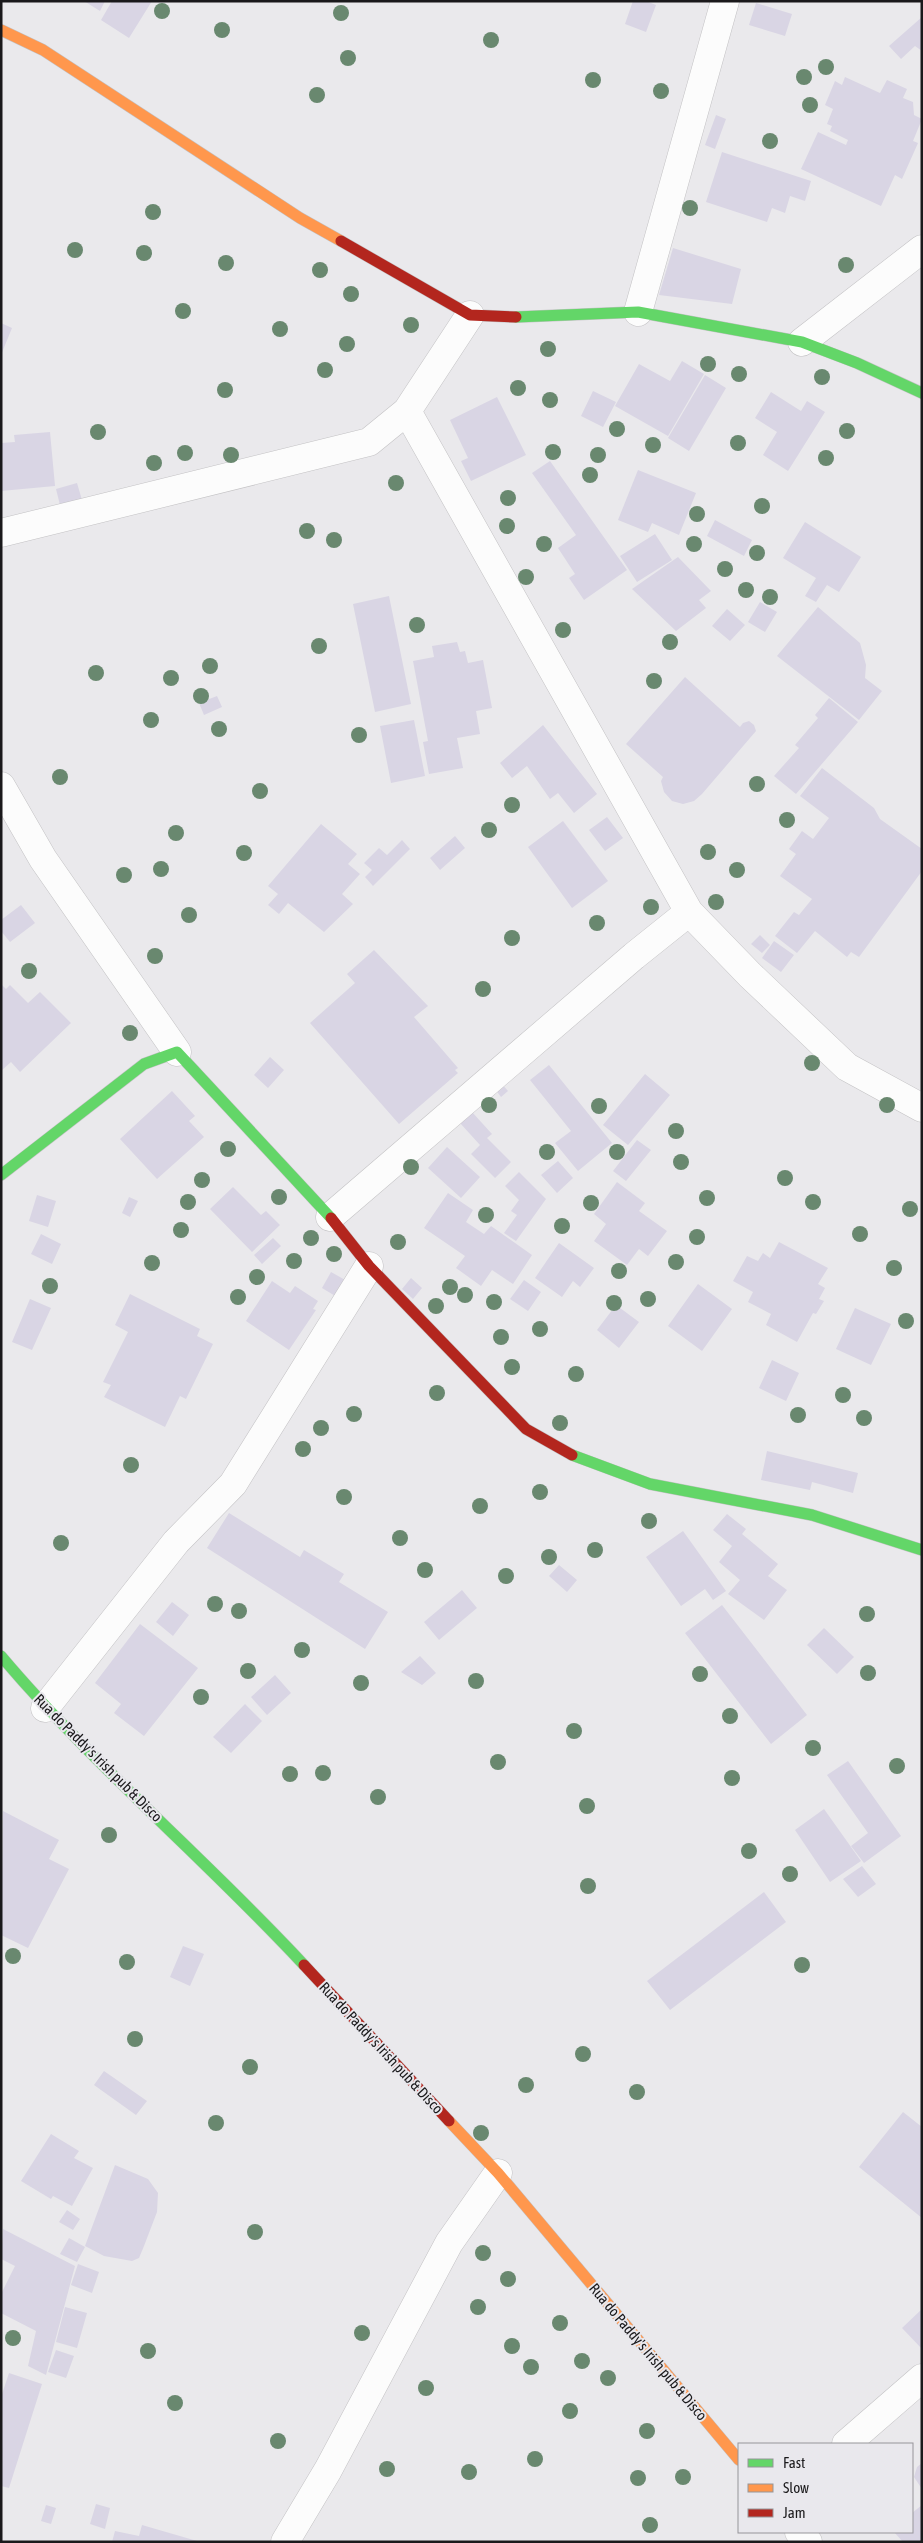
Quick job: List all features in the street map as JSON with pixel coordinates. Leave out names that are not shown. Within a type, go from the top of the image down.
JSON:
[{"type":"street","points":[[638,312],[725,1]]},
{"type":"street","points":[[1,30],[43,50],[300,218],[470,315],[515,317],[638,312],[802,342],[857,363],[922,393]]},
{"type":"street","points":[[802,342],[922,249]]},
{"type":"street","points":[[1,533],[369,442],[407,411],[470,315]]},
{"type":"street","points":[[407,411],[689,912],[750,975],[847,1067],[922,1108]]},
{"type":"street","points":[[1,786],[44,859],[177,1052],[330,1217],[368,1266],[526,1429],[581,1460],[650,1484],[812,1515],[922,1550]]},
{"type":"street","points":[[330,1217],[634,956],[689,912]]},
{"type":"street","points":[[1,1175],[144,1064],[177,1052]]},
{"type":"street","points":[[45,1708],[176,1542],[233,1484],[368,1266]]},
{"type":"street","name":"Rua do Paddy's Irish pub & Disco","points":[[1,1656],[45,1708],[256,1913],[498,2173],[738,2459]]},
{"type":"street","points":[[285,2542],[328,2470],[449,2243],[498,2173]]},
{"type":"street","points":[[847,2443],[922,2378]]},
{"type":"building","points":[[84,1],[105,1],[100,11]]},
{"type":"building","points":[[112,1],[152,1],[129,38],[101,20]]},
{"type":"building","points":[[633,1],[646,1],[656,5],[646,32],[625,24]]},
{"type":"building","points":[[756,3],[792,14],[785,36],[749,25]]},
{"type":"building","points":[[922,17],[922,51],[915,46],[901,59],[889,46]]},
{"type":"building","points":[[845,77],[880,93],[887,80],[907,89],[903,98],[913,102],[914,115],[922,119],[913,141],[918,143],[902,179],[895,175],[881,206],[801,169],[818,132],[846,145],[848,140],[830,131],[832,126],[827,124],[833,109],[825,105],[835,81],[842,85]]},
{"type":"building","points":[[716,115],[726,119],[715,149],[705,145]]},
{"type":"building","points":[[722,152],[811,181],[805,201],[790,196],[785,213],[772,208],[767,222],[706,202]]},
{"type":"building","points":[[673,248],[741,269],[732,304],[659,295]]},
{"type":"building","points":[[1,323],[12,328],[1,355]]},
{"type":"building","points":[[682,361],[704,374],[668,436],[615,406],[639,364],[670,381]]},
{"type":"building","points":[[705,375],[726,388],[689,451],[668,438]]},
{"type":"building","points":[[593,391],[616,402],[603,427],[581,416]]},
{"type":"building","points":[[771,392],[801,411],[807,401],[825,412],[788,471],[763,455],[777,432],[755,418]]},
{"type":"building","points":[[497,397],[526,455],[471,481],[461,461],[468,458],[450,420]]},
{"type":"building","points":[[50,432],[55,486],[1,491],[1,443],[15,442],[14,435]]},
{"type":"building","points":[[550,461],[627,570],[584,600],[569,578],[575,574],[558,548],[576,535],[532,473]]},
{"type":"building","points":[[638,470],[696,493],[679,535],[652,523],[648,532],[618,520]]},
{"type":"building","points":[[77,483],[82,500],[60,505],[56,489]]},
{"type":"building","points":[[715,520],[752,540],[744,556],[707,536]]},
{"type":"building","points":[[805,522],[861,557],[839,592],[827,585],[816,602],[805,596],[816,578],[783,558]]},
{"type":"building","points":[[655,534],[672,560],[637,582],[620,556]]},
{"type":"building","points":[[678,557],[711,591],[699,600],[706,608],[676,631],[632,589]]},
{"type":"building","points":[[389,596],[411,704],[375,712],[353,604]]},
{"type":"building","points":[[760,602],[777,612],[765,632],[748,622]]},
{"type":"building","points":[[818,607],[860,643],[866,665],[865,678],[882,691],[859,720],[777,656]]},
{"type":"building","points":[[727,609],[745,625],[730,641],[712,626]]},
{"type":"building","points":[[457,642],[460,652],[465,651],[468,663],[483,660],[492,708],[476,711],[480,734],[457,738],[463,768],[429,774],[423,742],[428,741],[413,661],[434,657],[432,646]]},
{"type":"building","points":[[685,677],[740,727],[743,723],[749,721],[754,725],[756,731],[702,794],[694,801],[683,804],[672,801],[664,792],[661,781],[663,777],[626,744]]},
{"type":"building","points":[[217,696],[222,707],[204,715],[199,703]]},
{"type":"building","points":[[829,698],[858,722],[796,794],[774,776],[799,748],[795,745],[818,718],[815,715]]},
{"type":"building","points":[[414,720],[425,776],[391,783],[380,726]]},
{"type":"building","points":[[543,725],[597,794],[574,813],[558,793],[550,799],[527,766],[512,778],[500,763]]},
{"type":"building","points":[[822,768],[874,808],[880,819],[922,849],[922,871],[859,957],[851,952],[847,957],[815,931],[797,953],[775,936],[794,912],[799,915],[812,899],[780,876],[796,854],[789,849],[802,831],[813,839],[829,818],[800,796]]},
{"type":"building","points":[[607,817],[623,838],[605,851],[589,830]]},
{"type":"building","points":[[563,821],[608,881],[572,908],[528,847]]},
{"type":"building","points":[[321,824],[357,854],[348,864],[360,874],[342,894],[353,904],[324,932],[288,903],[279,914],[268,905],[278,894],[268,886]]},
{"type":"building","points":[[455,836],[465,848],[440,870],[430,858]]},
{"type":"building","points":[[402,840],[410,849],[373,886],[365,877],[372,870],[364,863],[379,848],[387,855]]},
{"type":"building","points":[[21,905],[35,923],[10,942],[1,931],[1,920]]},
{"type":"building","points":[[760,935],[770,945],[762,953],[751,944]]},
{"type":"building","points":[[774,941],[794,955],[781,972],[762,958]]},
{"type":"building","points":[[374,950],[428,1006],[414,1017],[458,1068],[455,1070],[458,1073],[399,1124],[310,1023],[355,983],[347,974]]},
{"type":"building","points":[[1,984],[6,989],[10,985],[28,1003],[40,992],[71,1023],[20,1072],[11,1062],[1,1071]]},
{"type":"building","points":[[270,1057],[284,1070],[268,1088],[254,1075]]},
{"type":"building","points":[[549,1065],[612,1143],[578,1171],[555,1143],[571,1131],[530,1080]]},
{"type":"building","points":[[645,1074],[670,1095],[628,1145],[603,1125]]},
{"type":"building","points":[[501,1083],[508,1091],[501,1097],[495,1089]]},
{"type":"building","points":[[172,1091],[195,1116],[189,1121],[204,1137],[157,1179],[120,1139]]},
{"type":"building","points":[[472,1112],[492,1134],[487,1138],[511,1162],[495,1178],[471,1154],[480,1145],[460,1123]]},
{"type":"building","points":[[637,1140],[651,1150],[626,1181],[613,1171]]},
{"type":"building","points":[[447,1147],[480,1177],[461,1198],[428,1168]]},
{"type":"building","points":[[558,1161],[573,1178],[557,1193],[541,1175]]},
{"type":"building","points":[[519,1172],[546,1199],[516,1241],[504,1233],[517,1215],[511,1211],[519,1200],[505,1186]]},
{"type":"building","points":[[617,1182],[645,1203],[639,1211],[667,1231],[648,1256],[639,1249],[627,1265],[594,1241],[606,1224],[594,1214]]},
{"type":"building","points":[[233,1187],[261,1215],[266,1211],[280,1225],[252,1252],[210,1209]]},
{"type":"building","points":[[448,1193],[473,1210],[466,1222],[484,1234],[491,1226],[532,1255],[513,1284],[492,1270],[481,1286],[456,1268],[465,1256],[424,1228]]},
{"type":"building","points":[[37,1195],[56,1201],[48,1227],[29,1221]]},
{"type":"building","points":[[129,1197],[138,1201],[130,1217],[122,1213]]},
{"type":"building","points":[[41,1234],[61,1244],[52,1264],[31,1254]]},
{"type":"building","points":[[273,1238],[281,1246],[262,1264],[254,1255]]},
{"type":"building","points":[[779,1242],[828,1268],[818,1284],[825,1288],[819,1299],[824,1301],[816,1314],[813,1313],[797,1342],[766,1325],[771,1314],[748,1302],[753,1292],[733,1281],[747,1256],[758,1261],[763,1253],[770,1258]]},
{"type":"building","points":[[559,1243],[594,1268],[580,1287],[573,1281],[562,1297],[535,1278]]},
{"type":"building","points":[[331,1272],[347,1281],[337,1297],[322,1288]]},
{"type":"building","points":[[411,1278],[422,1288],[413,1299],[402,1289]]},
{"type":"building","points":[[524,1280],[541,1292],[528,1311],[510,1299]]},
{"type":"building","points":[[272,1281],[290,1293],[295,1286],[318,1301],[313,1309],[316,1310],[289,1350],[246,1321]]},
{"type":"building","points":[[698,1284],[732,1309],[702,1351],[668,1326]]},
{"type":"building","points":[[130,1294],[200,1329],[197,1336],[213,1344],[186,1399],[180,1396],[165,1427],[104,1397],[111,1385],[103,1382],[128,1332],[115,1325]]},
{"type":"building","points":[[30,1299],[51,1308],[32,1350],[12,1342]]},
{"type":"building","points":[[616,1305],[639,1322],[619,1348],[597,1330]]},
{"type":"building","points":[[855,1308],[891,1324],[871,1365],[836,1349]]},
{"type":"building","points":[[772,1360],[799,1373],[786,1401],[759,1388]]},
{"type":"building","points":[[767,1451],[858,1473],[853,1493],[812,1482],[810,1490],[761,1480]]},
{"type":"building","points":[[229,1513],[300,1557],[304,1550],[344,1574],[339,1582],[388,1612],[365,1649],[207,1548]]},
{"type":"building","points":[[727,1514],[746,1529],[742,1534],[778,1564],[768,1576],[787,1590],[764,1620],[728,1594],[740,1580],[719,1562],[732,1546],[713,1530]]},
{"type":"building","points":[[683,1531],[726,1591],[713,1600],[705,1589],[681,1606],[646,1557]]},
{"type":"building","points":[[559,1565],[577,1580],[567,1592],[549,1576]]},
{"type":"building","points":[[462,1590],[477,1608],[439,1640],[424,1622]]},
{"type":"building","points":[[172,1602],[189,1615],[173,1636],[156,1622]]},
{"type":"building","points":[[722,1605],[807,1715],[771,1744],[685,1633]]},
{"type":"building","points":[[140,1624],[198,1668],[144,1736],[114,1713],[121,1704],[95,1683]]},
{"type":"building","points":[[824,1628],[854,1657],[837,1674],[807,1645]]},
{"type":"building","points":[[420,1656],[436,1673],[422,1685],[401,1672]]},
{"type":"building","points":[[275,1675],[291,1693],[267,1715],[251,1697]]},
{"type":"building","points":[[245,1704],[262,1721],[231,1753],[213,1737]]},
{"type":"building","points":[[848,1761],[901,1836],[864,1863],[851,1846],[868,1833],[827,1775]]},
{"type":"building","points":[[824,1809],[861,1861],[830,1882],[795,1830]]},
{"type":"building","points":[[3,1811],[59,1840],[49,1859],[69,1869],[28,1948],[1,1935]]},
{"type":"building","points":[[862,1866],[876,1884],[858,1897],[843,1879]]},
{"type":"building","points":[[764,1892],[786,1922],[670,2010],[647,1981]]},
{"type":"building","points":[[183,1946],[204,1954],[190,1986],[170,1977]]},
{"type":"building","points":[[104,2071],[147,2101],[136,2115],[94,2085]]},
{"type":"building","points":[[903,2112],[922,2127],[922,2218],[859,2167]]},
{"type":"building","points":[[51,2134],[79,2151],[74,2158],[93,2168],[72,2206],[53,2196],[51,2199],[21,2181]]},
{"type":"building","points":[[115,2165],[148,2179],[158,2193],[157,2212],[144,2246],[139,2258],[132,2261],[104,2256],[85,2246]]},
{"type":"building","points":[[67,2210],[80,2219],[73,2230],[59,2222]]},
{"type":"building","points":[[3,2229],[75,2266],[46,2375],[28,2366],[36,2331],[1,2313],[1,2294],[15,2266],[1,2259]]},
{"type":"building","points":[[69,2238],[85,2247],[77,2262],[60,2254]]},
{"type":"building","points":[[78,2264],[99,2272],[92,2293],[71,2285]]},
{"type":"building","points":[[65,2307],[87,2313],[77,2348],[56,2342]]},
{"type":"building","points":[[922,2309],[922,2349],[902,2328]]},
{"type":"building","points":[[56,2350],[74,2356],[66,2378],[48,2372]]},
{"type":"building","points":[[9,2373],[42,2384],[9,2488],[1,2486],[1,2397]]},
{"type":"building","points":[[922,2463],[922,2489],[914,2477],[917,2467]]},
{"type":"building","points":[[96,2504],[110,2508],[105,2529],[90,2524]]},
{"type":"building","points":[[46,2505],[56,2508],[51,2524],[41,2521]]},
{"type":"building","points":[[922,2505],[922,2542],[903,2542],[895,2533],[913,2533],[913,2512]]},
{"type":"building","points":[[142,2525],[197,2542],[112,2542],[115,2531],[139,2536]]},
{"type":"traffic: fast","points":[[516,317],[638,312],[802,342],[857,363],[922,393]]},
{"type":"traffic: fast","points":[[1,1175],[144,1064],[177,1052],[331,1218]]},
{"type":"traffic: fast","points":[[572,1455],[650,1484],[812,1515],[922,1550]]},
{"type":"traffic: fast","points":[[1,1656],[74,1736],[228,1887],[304,1965]]},
{"type":"traffic: slow","points":[[1,30],[43,50],[300,218],[341,241]]},
{"type":"traffic: slow","points":[[449,2121],[498,2173],[738,2459]]},
{"type":"traffic: jam","points":[[341,241],[470,315],[516,317]]},
{"type":"traffic: jam","points":[[331,1218],[369,1266],[526,1429],[572,1455]]},
{"type":"traffic: jam","points":[[304,1965],[449,2121]]}]
